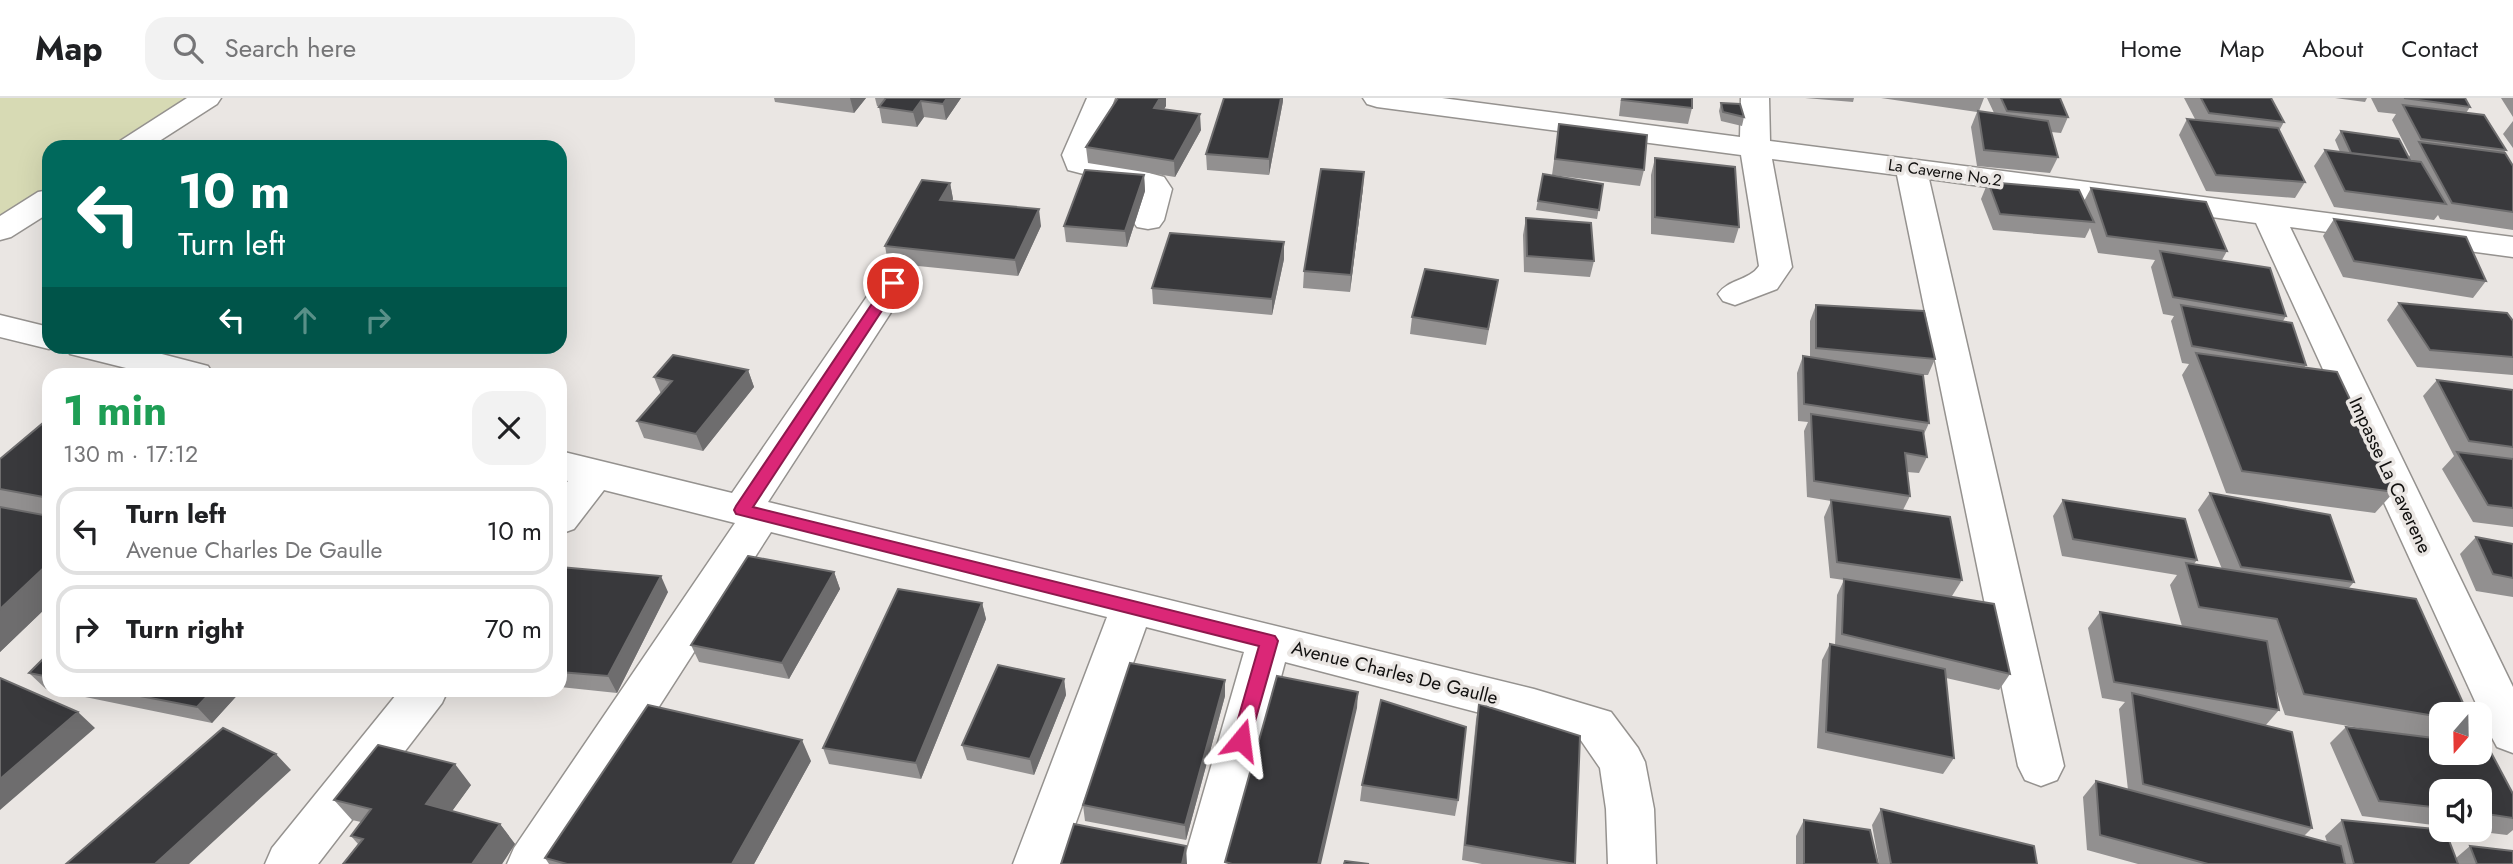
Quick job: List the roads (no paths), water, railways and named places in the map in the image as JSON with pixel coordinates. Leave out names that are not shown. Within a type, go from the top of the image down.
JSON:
[{"type":"street","points":[[141,140],[207,98]]},
{"type":"street","points":[[1101,98],[1077,155],[1079,164],[1153,183],[1157,189],[1148,220]]},
{"type":"street","name":"La Caverne No.2","points":[[1377,98],[1466,104],[1755,148],[2513,247]]},
{"type":"street","points":[[1735,294],[1765,282],[1776,267],[1755,148],[1755,98]]},
{"type":"street","points":[[1911,167],[2041,766]]},
{"type":"street","points":[[0,230],[42,203]]},
{"type":"street","name":"Impasse La Caverene","points":[[2269,216],[2513,734]]},
{"type":"street","points":[[531,864],[893,283]]},
{"type":"street","points":[[0,326],[42,336]]},
{"type":"street","points":[[114,354],[171,368]]},
{"type":"street","points":[[567,500],[578,469]]},
{"type":"street","name":"Avenue Charles De Gaulle","points":[[578,469],[1534,707],[1595,725],[1622,762],[1630,808],[1632,864]]},
{"type":"street","points":[[1037,864],[1132,607]]},
{"type":"street","points":[[1207,864],[1269,641]]},
{"type":"street","points":[[289,864],[420,697]]}]
